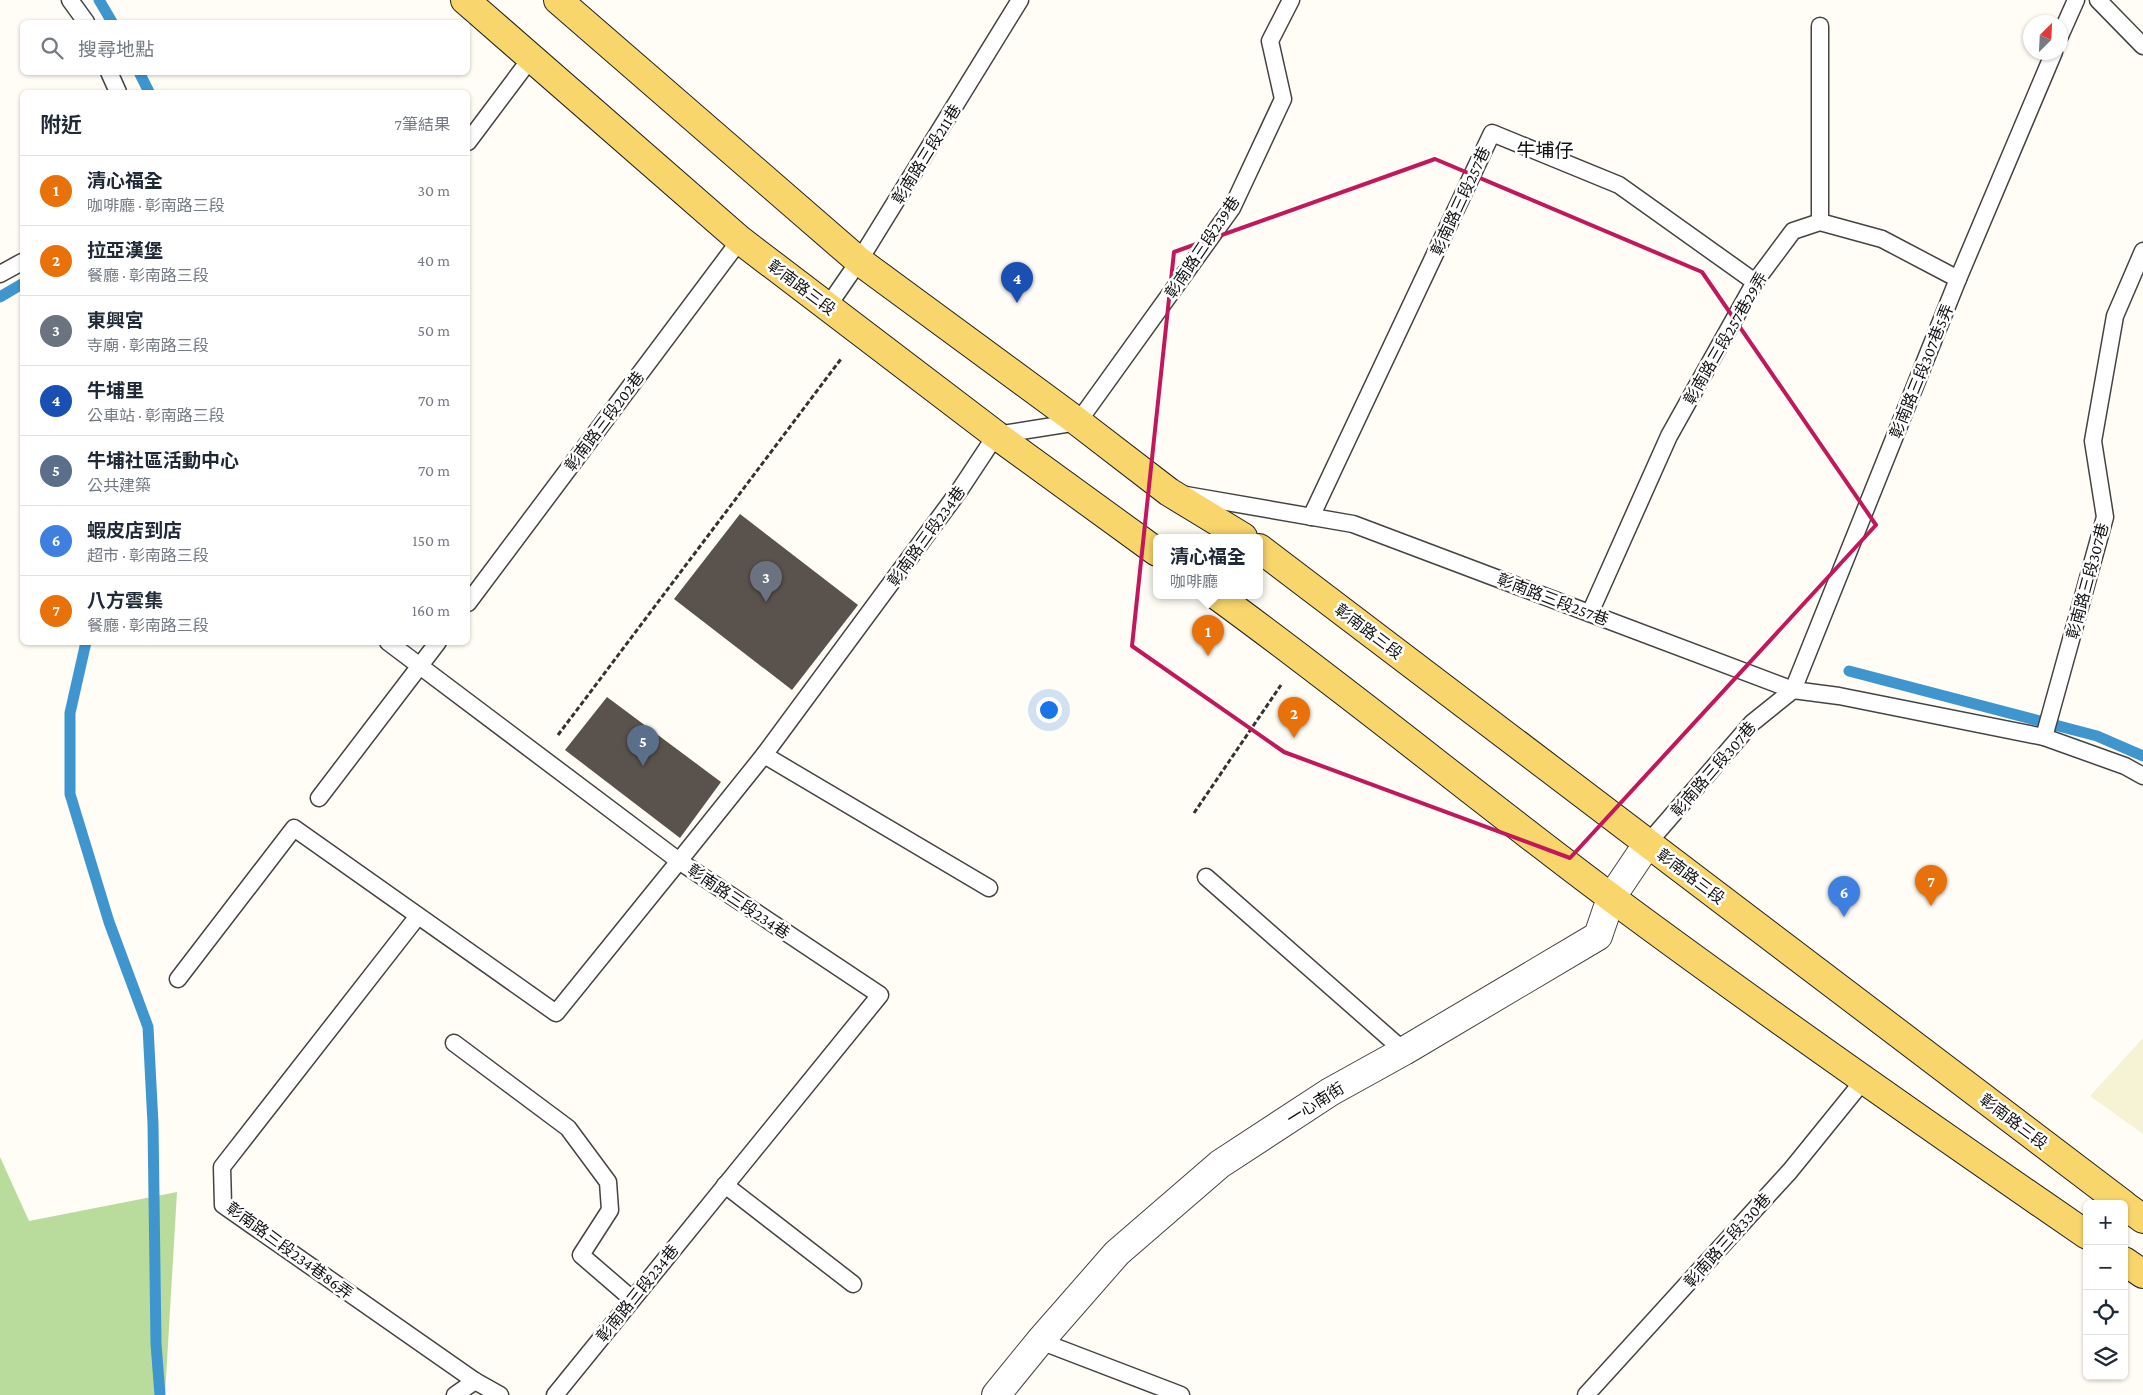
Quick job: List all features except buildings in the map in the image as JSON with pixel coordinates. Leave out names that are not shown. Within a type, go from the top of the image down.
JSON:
[{"type":"main road","name":"彰南路三段","points":[[465,0],[740,240],[996,435],[1153,549]]},
{"type":"main road","points":[[558,0],[859,261],[1170,492],[1238,534]]},
{"type":"main road","name":"彰南路三段","points":[[1263,551],[2119,1200]]},
{"type":"main road","points":[[1222,599],[1300,656],[1611,898],[1863,1081],[2083,1232]]},
{"type":"main road","name":"彰南路三段","points":[[2128,1207],[2143,1219]]},
{"type":"main road","points":[[2128,1264],[2143,1274]]},
{"type":"street","name":"一心南街","points":[[996,1395],[1040,1341],[1117,1253],[1220,1164],[1330,1092],[1404,1051],[1598,936],[1611,898],[1648,843]]},
{"type":"lane","points":[[70,0],[85,20]]},
{"type":"lane","name":"彰南路三段211巷","points":[[828,306],[859,261],[1020,0]]},
{"type":"lane","name":"彰南路三段239巷","points":[[1078,422],[1232,208],[1283,99],[1270,41],[1291,0]]},
{"type":"lane","points":[[2068,18],[2076,0]]},
{"type":"lane","points":[[2098,0],[2143,46]]},
{"type":"lane","points":[[1820,26],[1820,222],[1882,239],[1958,279]]},
{"type":"lane","points":[[470,139],[531,58]]},
{"type":"lane","name":"彰南路三段307巷5弄","points":[[1793,690],[1958,279],[2051,60]]},
{"type":"lane","points":[[110,75],[117,90]]},
{"type":"lane","name":"彰南路三段257巷","points":[[1311,517],[1492,133],[1619,185],[1755,282]]},
{"type":"lane","name":"彰南路三段257巷29弄","points":[[1590,613],[1669,436],[1755,282],[1793,231],[1820,222]]},
{"type":"lane","name":"彰南路三段202巷","points":[[470,600],[740,240]]},
{"type":"lane","name":"彰南路三段307巷","points":[[2044,736],[2105,516],[2093,441],[2115,316],[2143,251]]},
{"type":"lane","points":[[0,274],[20,263]]},
{"type":"lane","points":[[996,435],[1078,422]]},
{"type":"lane","name":"彰南路三段234巷","points":[[555,1395],[880,995],[679,861],[764,755],[959,491],[996,435]]},
{"type":"lane","name":"彰南路三段257巷","points":[[1170,492],[1353,524],[1793,690]]},
{"type":"lane","points":[[178,979],[294,828],[556,1013],[679,861],[392,645]]},
{"type":"lane","points":[[320,798],[436,645]]},
{"type":"lane","points":[[1793,690],[1839,696],[2044,736],[2125,766],[2143,776]]},
{"type":"lane","name":"彰南路三段307巷","points":[[1648,843],[1752,723],[1793,690]]},
{"type":"lane","points":[[764,755],[989,888]]},
{"type":"lane","points":[[1206,877],[1404,1051]]},
{"type":"lane","name":"彰南路三段234巷86弄","points":[[418,916],[222,1167],[223,1205],[475,1381],[500,1395]]},
{"type":"lane","points":[[454,1043],[568,1128],[608,1182],[610,1210],[580,1255],[632,1299]]},
{"type":"lane","name":"彰南路三段330巷","points":[[1586,1395],[1790,1172],[1863,1081]]},
{"type":"lane","points":[[725,1186],[853,1284]]},
{"type":"lane","points":[[1040,1341],[1181,1395]]},
{"type":"lane","points":[[455,1395],[475,1381]]},
{"type":"path","points":[[541,758],[861,332]]},
{"type":"path","points":[[1194,813],[1300,656]]},
{"type":"highlighted area","points":[[1435,159],[1702,272],[1876,525],[1570,858],[1284,752],[1132,646],[1174,252]]},
{"type":"shaded area","points":[[2143,1038],[2143,1134],[2090,1096]]},
{"type":"green space","points":[[0,1157],[29,1221],[177,1192],[165,1395],[0,1395]]},
{"type":"waterway","points":[[99,0],[111,20]]},
{"type":"waterway","points":[[140,75],[148,90]]},
{"type":"waterway","points":[[0,297],[20,285]]},
{"type":"waterway","points":[[85,645],[70,713],[70,794],[109,922],[148,1027],[153,1124],[156,1344],[160,1395]]},
{"type":"waterway","points":[[1849,671],[2097,736],[2143,756]]},
{"type":"place","name":"牛埔里","points":[[1017,303]]},
{"type":"place","name":"東興宮","points":[[766,602]]},
{"type":"place","name":"清心福全","points":[[1208,656]]},
{"type":"place","name":"拉亞漢堡","points":[[1294,738]]},
{"type":"place","name":"牛埔社區活動中心","points":[[643,766]]},
{"type":"place","name":"八方雲集","points":[[1931,906]]},
{"type":"place","name":"蝦皮店到店","points":[[1844,917]]},
{"type":"district","name":"牛埔仔","points":[[1545,150]]}]
